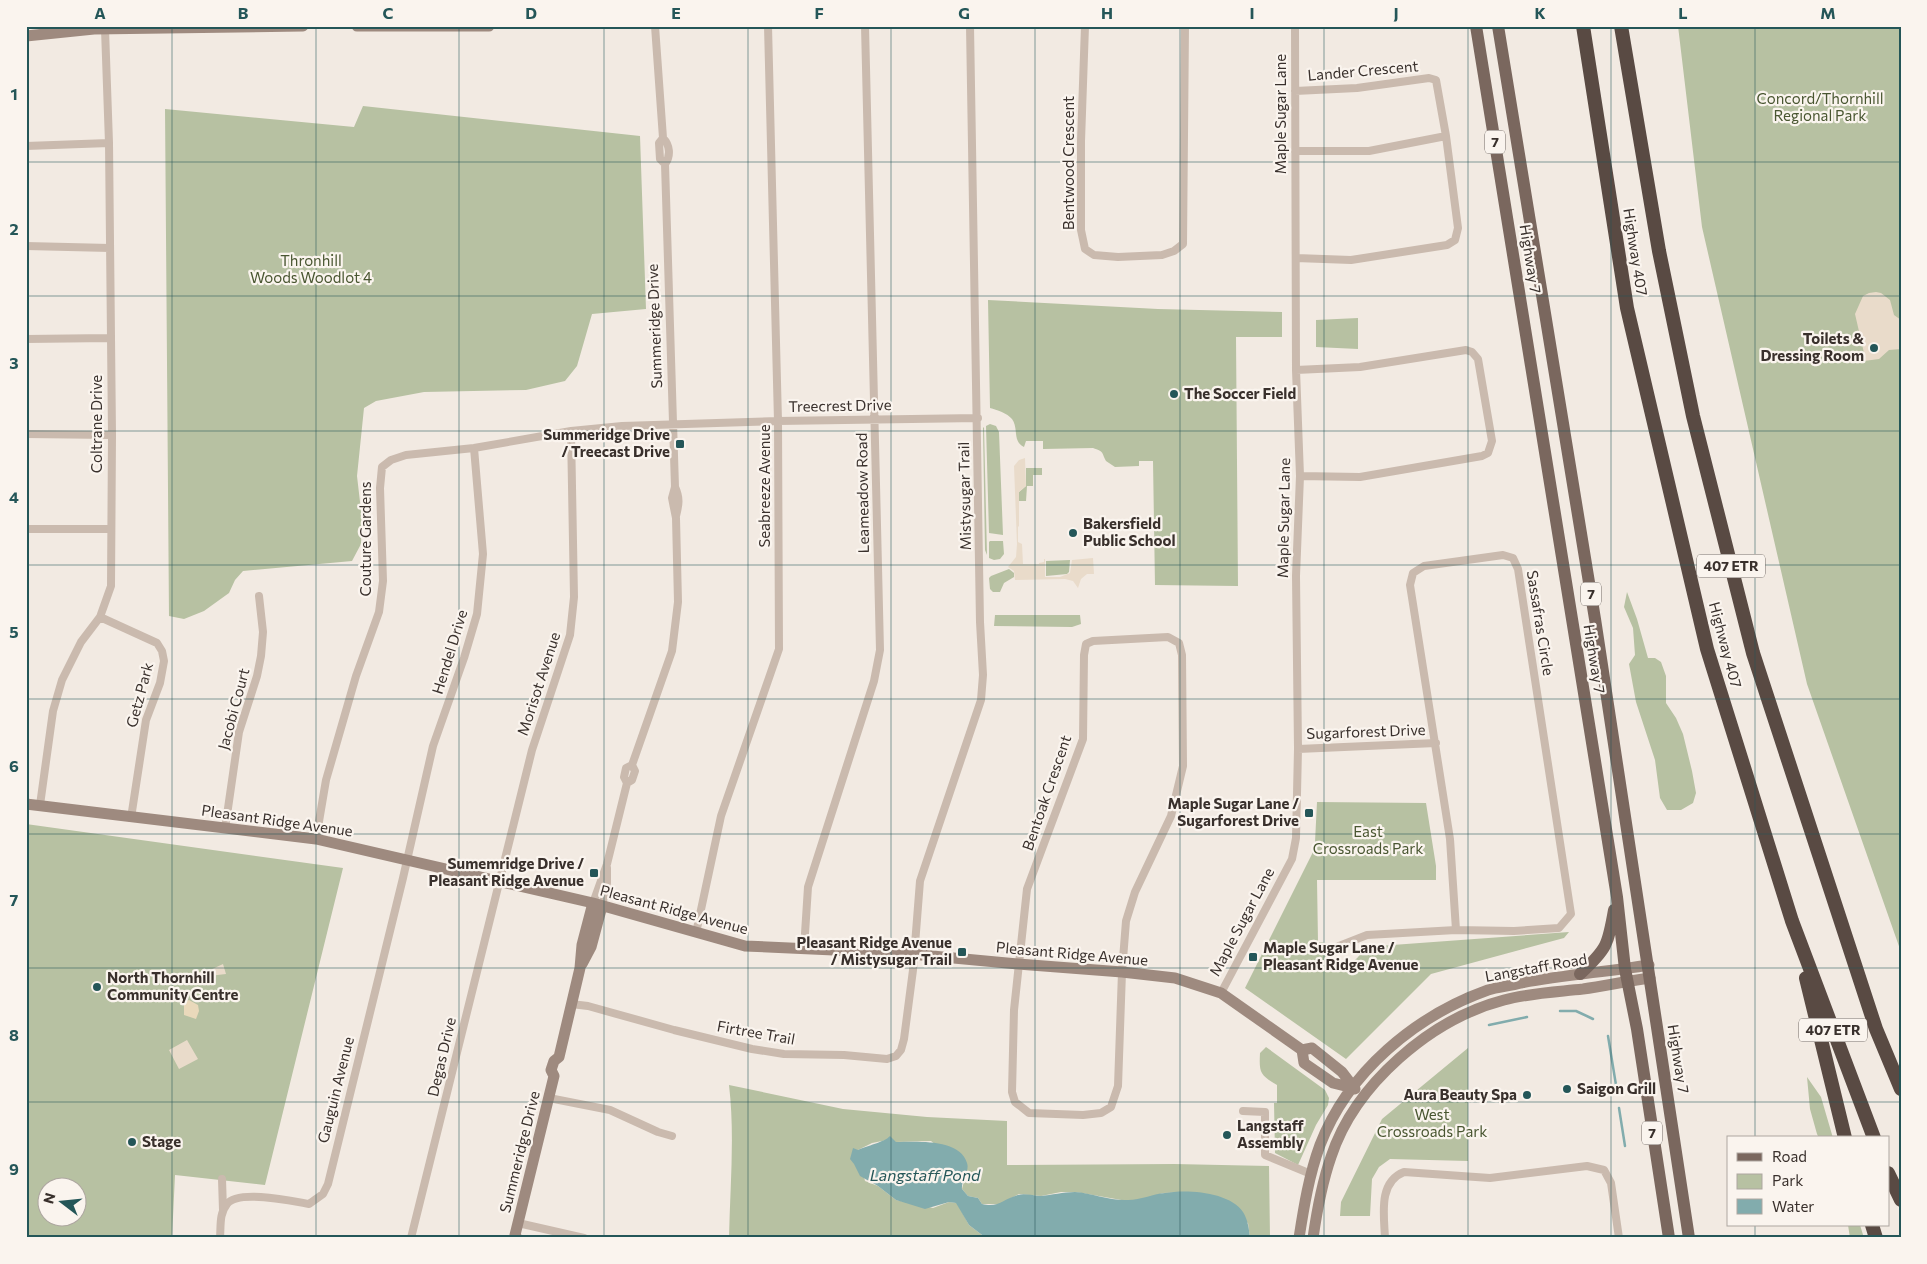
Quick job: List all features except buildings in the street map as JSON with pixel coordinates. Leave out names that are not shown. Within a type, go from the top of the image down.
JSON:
[{"type":"highway","name":"Highway 407","points":[[1583,26],[1627,308],[1708,649],[1792,921],[1873,1136]]},
{"type":"highway","name":"Highway 407","points":[[1621,26],[1659,251],[1693,416],[1753,653],[1876,1029],[1901,1090]]},
{"type":"highway","points":[[1792,921],[1845,1136]]},
{"type":"highway","points":[[1890,1177],[1901,1200]]},
{"type":"highway","points":[[1872,1226],[1876,1238]]},
{"type":"main road","name":"Highway 7","points":[[1476,26],[1617,897],[1627,975],[1669,1238]]},
{"type":"main road","name":"Highway 7","points":[[1498,26],[1596,620],[1689,1238]]},
{"type":"main road","points":[[1580,974],[1598,957],[1608,941],[1617,897]]},
{"type":"street","points":[[26,36],[105,29],[303,26]]},
{"type":"street","points":[[357,26],[489,26]]},
{"type":"street","name":"Summeridge Drive","points":[[514,1237],[554,1076],[551,1070],[554,1061],[558,1057],[580,968],[591,947],[597,904],[607,883],[607,864],[627,784],[624,777],[626,768],[632,765],[672,651],[678,602],[676,518],[672,498],[675,486],[665,164],[668,159],[668,144],[663,138],[655,26]]},
{"type":"street","name":"Seabreeze Avenue","points":[[696,932],[721,816],[779,649],[778,421],[768,26]]},
{"type":"street","name":"Leameadow Road","points":[[804,949],[808,887],[874,681],[880,650],[865,26]]},
{"type":"street","name":"Mistysugar Trail","points":[[914,954],[920,881],[981,700],[983,675],[980,622],[970,26]]},
{"type":"street","name":"Bentwood Crescent","points":[[1085,26],[1081,141],[1081,230],[1085,249],[1094,255],[1118,257],[1162,255],[1174,251],[1183,244],[1185,26]]},
{"type":"street","name":"Maple Sugar Lane","points":[[1221,993],[1292,858],[1296,838],[1298,748],[1296,576],[1300,476],[1296,370],[1295,26]]},
{"type":"street","name":"Coltrane Drive","points":[[40,805],[53,711],[62,680],[81,642],[100,616],[111,586],[112,434],[109,143],[105,29]]},
{"type":"street","name":"Lander Crescent","points":[[1295,91],[1357,88],[1429,78],[1436,80],[1446,136],[1458,228],[1455,240],[1447,245],[1351,260],[1296,258]]},
{"type":"street","points":[[1296,151],[1369,151],[1446,136]]},
{"type":"street","points":[[26,146],[109,143]]},
{"type":"street","points":[[26,246],[110,248]]},
{"type":"street","points":[[26,339],[110,338]]},
{"type":"street","points":[[1296,370],[1360,367],[1466,350],[1472,352],[1478,359],[1492,441],[1488,453],[1482,456],[1360,477],[1300,476]]},
{"type":"street","name":"Treecrest Drive","points":[[672,424],[978,418]]},
{"type":"street","name":"Couture Gardens","points":[[316,838],[326,780],[356,676],[379,612],[383,581],[380,488],[382,467],[391,460],[406,455],[474,448],[571,431],[672,424]]},
{"type":"street","name":"Morisot Avenue","points":[[500,882],[532,750],[570,635],[574,597],[571,431]]},
{"type":"street","points":[[26,434],[112,434]]},
{"type":"street","name":"Hendel Drive","points":[[407,859],[433,746],[464,658],[477,614],[483,554],[474,448]]},
{"type":"street","points":[[26,529],[110,529]]},
{"type":"street","name":"Sassafras Circle","points":[[1339,946],[1367,935],[1456,930],[1514,931],[1559,928],[1571,914],[1518,569],[1513,558],[1504,555],[1424,566],[1413,573],[1410,585],[1450,839],[1456,930]]},
{"type":"street","name":"Jacobi Court","points":[[225,829],[240,732],[261,656],[263,632],[259,596]]},
{"type":"street","name":"Getz Park","points":[[100,616],[157,643],[162,651],[164,661],[160,683],[146,720],[131,818]]},
{"type":"street","name":"Bentoak Crescent","points":[[1018,964],[1028,889],[1082,738],[1084,655],[1086,644],[1168,637],[1179,643],[1182,655],[1183,766],[1171,816],[1135,892],[1126,921],[1122,972]]},
{"type":"street","name":"Sugarforest Drive","points":[[1298,748],[1436,743]]},
{"type":"street","name":"Pleasant Ridge Avenue","points":[[26,804],[131,818],[316,838],[597,904],[746,946],[914,954],[1176,978],[1221,993],[1302,1050],[1304,1063],[1333,1084],[1353,1088]]},
{"type":"street","name":"Gauguin Avenue","points":[[223,1211],[227,1203],[233,1198],[247,1196],[310,1204],[323,1194],[328,1184],[407,859]]},
{"type":"street","name":"Degas Drive","points":[[411,1238],[483,942],[500,882]]},
{"type":"street","name":"Firtree Trail","points":[[571,1004],[588,1006],[752,1049],[784,1054],[844,1055],[888,1059],[896,1056],[901,1050],[904,1039],[914,954]]},
{"type":"street","points":[[1018,964],[1014,1010],[1012,1092],[1015,1102],[1020,1107],[1029,1113],[1036,1114],[1083,1115],[1101,1113],[1111,1106],[1118,1086],[1122,972]]},
{"type":"street","name":"Langstaff Road","points":[[1313,1238],[1317,1206],[1331,1155],[1350,1117],[1389,1066],[1429,1035],[1470,1012],[1504,1000],[1532,994],[1585,988],[1627,975],[1649,965]]},
{"type":"street","name":"Langstaff Road","points":[[1299,1238],[1311,1174],[1320,1145],[1336,1112],[1379,1056],[1425,1020],[1489,990],[1580,974],[1627,975],[1650,978]]},
{"type":"street","name":"Pleasant Ridge Avenue","points":[[1302,1050],[1312,1048],[1342,1072],[1353,1088],[1364,1097]]},
{"type":"street","points":[[549,1098],[610,1110],[658,1132],[672,1136]]},
{"type":"street","points":[[1243,1111],[1266,1112],[1265,1154],[1311,1174]]},
{"type":"street","points":[[1385,1238],[1383,1213],[1385,1192],[1396,1175],[1404,1172],[1490,1178],[1587,1166],[1604,1170],[1608,1175],[1619,1238]]},
{"type":"street","points":[[220,1238],[223,1211],[222,1179]]},
{"type":"street","points":[[518,1223],[584,1238]]},
{"type":"green space","name":"Concord/Thornhill Regional Park","points":[[1678,26],[1901,26],[1901,952],[1807,684],[1702,227]]},
{"type":"green space","name":"Thronhill Woods Woodlot 4","points":[[363,106],[640,136],[646,309],[592,314],[577,366],[565,381],[526,390],[424,392],[376,401],[364,408],[357,476],[362,519],[361,544],[352,561],[243,571],[235,580],[229,593],[204,611],[184,619],[169,616],[165,109],[354,127]]},
{"type":"green space","points":[[988,300],[1158,309],[1282,312],[1282,337],[1236,337],[1238,586],[1155,585],[1153,461],[1139,461],[1139,466],[1115,467],[1106,461],[1101,451],[1093,448],[1043,449],[1043,441],[1026,441],[1024,447],[1018,442],[1012,419],[1005,413],[990,408]]},
{"type":"green space","points":[[1358,318],[1358,349],[1316,347],[1316,320]]},
{"type":"green space","points":[[990,424],[996,426],[999,432],[1003,535],[989,533],[986,426]]},
{"type":"green space","points":[[984,427],[987,555],[985,550]]},
{"type":"green space","points":[[1026,468],[1042,468],[1042,475],[1033,475],[1033,486],[1027,486],[1026,501],[1019,501],[1019,492],[1026,486]]},
{"type":"green space","points":[[990,541],[1003,541],[1004,554],[1000,559],[994,560],[989,558]]},
{"type":"green space","points":[[1070,560],[1069,572],[1067,574],[1046,576],[1046,561]]},
{"type":"green space","points":[[1009,569],[1014,573],[1014,577],[1004,583],[1000,592],[993,592],[990,589],[989,578]]},
{"type":"green space","points":[[1627,592],[1648,658],[1655,658],[1661,662],[1666,676],[1666,703],[1676,718],[1683,734],[1696,793],[1693,803],[1681,810],[1667,810],[1660,798],[1655,760],[1636,702],[1629,664],[1635,655],[1633,628],[1624,607]]},
{"type":"green space","points":[[995,615],[1080,615],[1081,624],[1072,627],[994,626]]},
{"type":"green space","name":"East Crossroads Park","points":[[1317,802],[1426,803],[1436,866],[1436,880],[1317,880],[1318,942],[1327,943],[1327,954],[1336,964],[1354,961],[1365,947],[1569,932],[1564,938],[1431,974],[1346,1059],[1245,988],[1312,854],[1315,842]]},
{"type":"green space","points":[[26,824],[343,868],[265,1185],[175,1175],[172,1238],[26,1238]]},
{"type":"green space","points":[[1266,1047],[1325,1090],[1329,1098],[1328,1105],[1316,1125],[1298,1165],[1275,1153],[1274,1103],[1277,1103],[1277,1085],[1267,1079],[1260,1069],[1260,1053]]},
{"type":"green space","name":"West Crossroads Park","points":[[1468,1048],[1468,1161],[1390,1159],[1379,1167],[1372,1179],[1370,1216],[1340,1216],[1341,1202],[1382,1119]]},
{"type":"green space","points":[[1807,1077],[1821,1097],[1832,1136],[1818,1136],[1810,1109]]},
{"type":"green space","points":[[729,1085],[843,1109],[927,1117],[1007,1121],[1007,1165],[1174,1164],[1269,1166],[1270,1238],[1250,1238],[1248,1223],[1194,1192],[1163,1193],[1144,1199],[1127,1201],[1076,1192],[1061,1192],[1041,1196],[1019,1194],[1000,1204],[982,1204],[978,1198],[968,1196],[962,1189],[967,1170],[931,1141],[896,1142],[887,1140],[872,1143],[858,1150],[865,1181],[878,1186],[896,1200],[933,1208],[949,1202],[957,1203],[969,1225],[986,1238],[729,1238],[732,1142]]},
{"type":"green space","points":[[1848,1226],[1860,1226],[1864,1238],[1850,1238]]},
{"type":"sand","points":[[189,1000],[198,1005],[199,1011],[196,1019],[184,1015],[184,1002]]},
{"type":"shaded area","points":[[1876,292],[1881,293],[1890,300],[1894,315],[1901,320],[1901,349],[1889,350],[1879,359],[1864,361],[1864,353],[1855,314],[1863,296]]},
{"type":"shaded area","points":[[1025,458],[1026,486],[1019,492],[1018,527],[1018,542],[1022,544],[1023,564],[1039,564],[1044,562],[1045,559],[1045,577],[1060,577],[1070,573],[1072,560],[1093,558],[1094,574],[1087,574],[1081,579],[1078,588],[1073,581],[1065,579],[1015,580],[1014,571],[1008,567],[1016,557],[1017,544],[1014,466],[1019,460]]},
{"type":"shaded area","points":[[223,964],[226,974],[209,976],[196,983],[192,973],[208,971]]},
{"type":"shaded area","points":[[187,1040],[198,1059],[179,1069],[169,1050]]},
{"type":"water","name":"Langstaff Pond","points":[[890,1136],[896,1142],[936,1143],[956,1149],[963,1155],[968,1166],[962,1189],[968,1196],[978,1198],[982,1204],[997,1204],[1021,1194],[1041,1196],[1075,1192],[1128,1200],[1174,1192],[1196,1192],[1218,1196],[1237,1205],[1246,1218],[1250,1238],[986,1238],[969,1225],[956,1203],[949,1202],[925,1209],[896,1200],[878,1186],[860,1176],[850,1159],[853,1148],[858,1150]]},
{"type":"waterway","points":[[1560,1011],[1576,1011],[1593,1019]]},
{"type":"waterway","points":[[1489,1025],[1527,1017]]},
{"type":"waterway","points":[[1608,1036],[1616,1085]]},
{"type":"waterway","points":[[1619,1108],[1625,1146]]},
{"type":"place","name":"Toilets & Dressing Room","points":[[1874,348]]},
{"type":"place","name":"The Soccer Field","points":[[1174,394]]},
{"type":"place","name":"Summeridge Drive / Treecast Drive","points":[[680,444]]},
{"type":"place","name":"Bakersfield Public School","points":[[1073,533]]},
{"type":"place","name":"Maple Sugar Lane / Sugarforest Drive","points":[[1309,813]]},
{"type":"place","name":"Sumemridge Drive / Pleasant Ridge Avenue","points":[[594,873]]},
{"type":"place","name":"Pleasant Ridge Avenue / Mistysugar Trail","points":[[962,952]]},
{"type":"place","name":"Maple Sugar Lane / Pleasant Ridge Avenue","points":[[1253,957]]},
{"type":"place","name":"North Thornhill Community Centre","points":[[97,987]]},
{"type":"place","name":"Saigon Grill","points":[[1567,1089]]},
{"type":"place","name":"Aura Beauty Spa","points":[[1527,1095]]},
{"type":"place","name":"Langstaff Assembly","points":[[1227,1135]]},
{"type":"place","name":"Stage","points":[[132,1142]]}]
